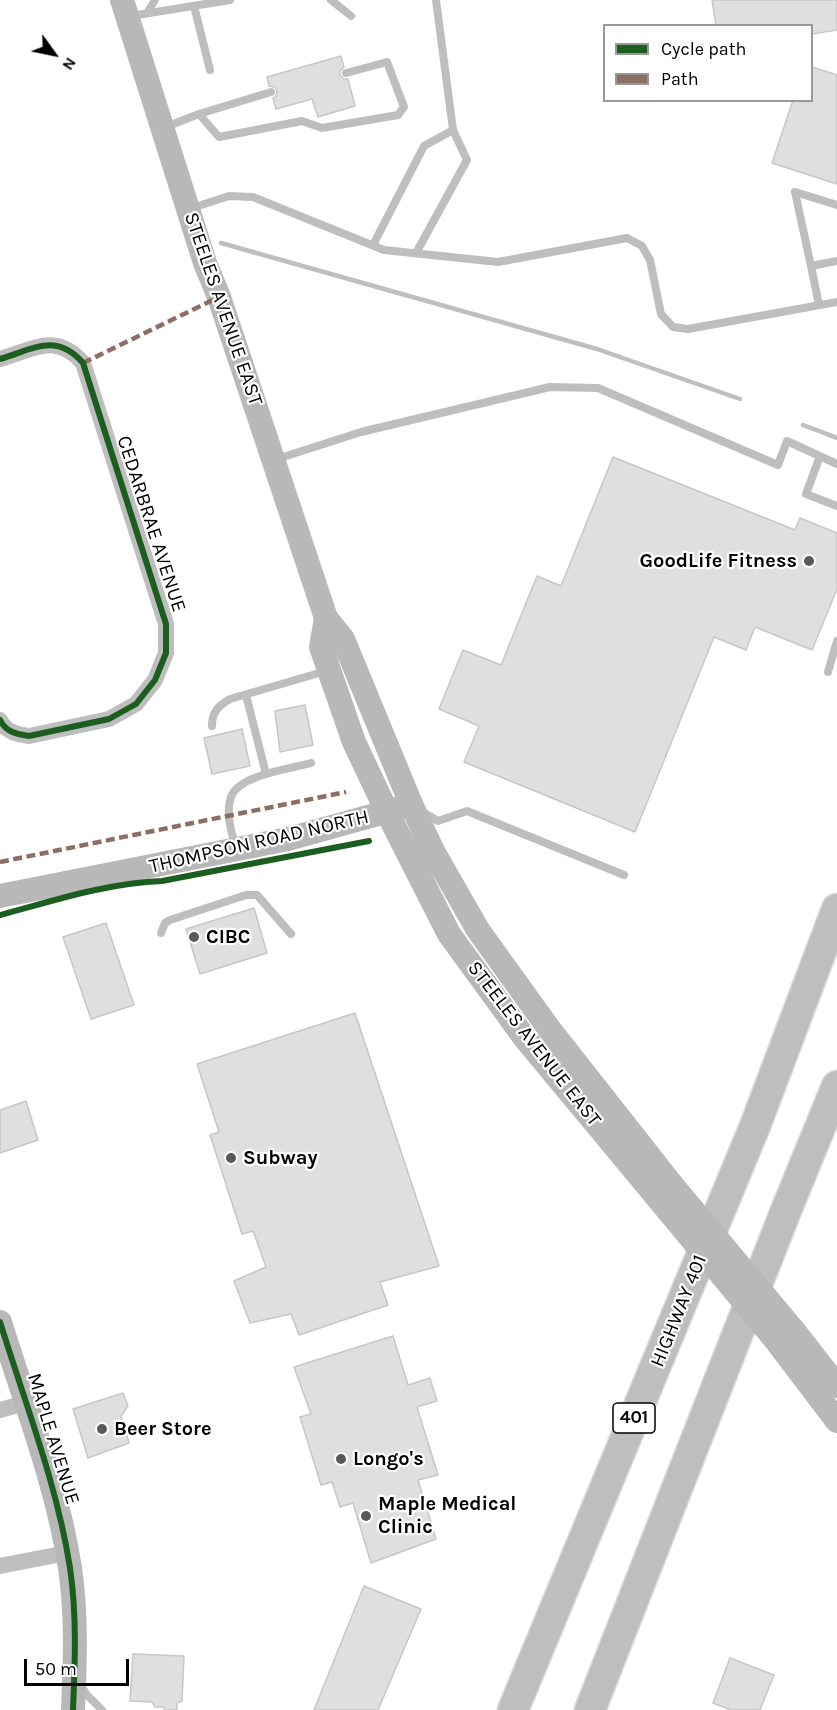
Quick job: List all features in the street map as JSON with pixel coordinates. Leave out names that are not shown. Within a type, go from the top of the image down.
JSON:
[{"type":"highway","name":"HIGHWAY 401","points":[[513,1710],[755,1126],[837,909]]},
{"type":"highway","points":[[590,1710],[837,1086]]},
{"type":"main road","name":"STEELES AVENUE EAST","points":[[132,10],[163,129],[205,262],[326,618],[343,639],[411,804],[434,853],[478,930],[666,1193]]},
{"type":"main road","name":"STEELES AVENUE EAST","points":[[326,618],[321,647],[354,742],[387,812],[455,942],[525,1037],[666,1193],[784,1335],[837,1386]]},
{"type":"main road","name":"THOMPSON ROAD NORTH","points":[[0,896],[288,839],[411,804]]},
{"type":"main road","name":"MAPLE AVENUE","points":[[0,1322],[56,1505],[67,1553],[74,1615],[73,1710]]},
{"type":"main road","name":"STEELES AVENUE EAST","points":[[784,1335],[837,1421]]},
{"type":"street","name":"CEDARBRAE AVENUE","points":[[0,359],[53,344],[74,352],[83,363],[166,624],[166,653],[155,680],[136,704],[109,719],[28,736],[6,730],[0,720]]},
{"type":"street","points":[[0,1410],[25,1403]]},
{"type":"street","points":[[0,1566],[67,1553]]},
{"type":"lane","points":[[132,10],[155,0]]},
{"type":"lane","points":[[132,10],[194,6],[230,0]]},
{"type":"lane","points":[[331,0],[351,16]]},
{"type":"lane","points":[[416,254],[466,160],[453,130],[436,0]]},
{"type":"lane","points":[[194,6],[210,70]]},
{"type":"lane","points":[[199,114],[219,137],[302,121],[322,128],[398,115],[404,107],[387,62],[346,73]]},
{"type":"lane","points":[[163,129],[199,114],[271,92]]},
{"type":"lane","points":[[373,245],[424,146],[453,130]]},
{"type":"lane","points":[[819,305],[795,192],[837,206]]},
{"type":"lane","points":[[189,209],[229,196],[253,197],[384,250],[498,262],[627,238],[642,246],[650,260],[661,314],[673,327],[688,329],[837,302]]},
{"type":"lane","points":[[810,266],[837,261]]},
{"type":"lane","points":[[273,460],[372,430],[550,387],[598,388],[778,465],[787,441],[837,464]]},
{"type":"lane","points":[[820,456],[806,494],[837,506]]},
{"type":"lane","points":[[828,672],[837,641]]},
{"type":"lane","points":[[212,726],[212,716],[219,705],[230,699],[329,670]]},
{"type":"lane","points":[[246,695],[266,774]]},
{"type":"lane","points":[[236,849],[230,826],[231,796],[241,783],[311,763]]},
{"type":"lane","points":[[411,804],[438,821],[467,811],[624,875]]},
{"type":"lane","points":[[161,933],[165,923],[170,920],[246,895],[257,895],[291,934]]},
{"type":"lane","points":[[75,1676],[87,1695],[102,1710]]},
{"type":"building","points":[[712,0],[837,0],[837,30],[813,34],[813,24],[716,24]]},
{"type":"building","points":[[341,56],[344,67],[340,75],[348,79],[355,106],[318,117],[312,99],[276,109],[273,98],[277,91],[275,87],[269,86],[267,77]]},
{"type":"building","points":[[813,67],[837,75],[837,184],[772,163],[792,102],[813,102]]},
{"type":"building","points":[[613,457],[795,530],[800,518],[837,533],[837,589],[812,650],[755,627],[746,650],[714,637],[635,832],[464,762],[479,726],[439,709],[463,650],[501,665],[537,576],[561,586]]},
{"type":"building","points":[[305,705],[313,745],[280,752],[275,711]]},
{"type":"building","points":[[242,729],[250,766],[212,774],[204,738]]},
{"type":"building","points":[[254,908],[267,953],[200,974],[186,929]]},
{"type":"building","points":[[106,923],[134,1005],[91,1019],[63,937]]},
{"type":"building","points":[[355,1013],[439,1266],[380,1282],[388,1305],[299,1335],[291,1314],[250,1323],[234,1281],[266,1267],[253,1231],[242,1234],[210,1135],[219,1132],[197,1064]]},
{"type":"building","points":[[26,1101],[38,1140],[0,1153],[0,1110]]},
{"type":"building","points":[[393,1336],[408,1385],[430,1378],[437,1401],[417,1407],[438,1475],[418,1480],[436,1539],[371,1563],[353,1503],[340,1507],[332,1482],[321,1485],[300,1417],[311,1414],[294,1367]]},
{"type":"building","name":"Beer Store","points":[[123,1393],[128,1406],[121,1416],[129,1443],[88,1458],[73,1409]]},
{"type":"building","points":[[364,1586],[421,1609],[378,1710],[314,1710]]},
{"type":"building","points":[[133,1654],[184,1656],[182,1701],[177,1703],[177,1710],[164,1710],[164,1707],[155,1707],[152,1702],[130,1701]]},
{"type":"building","points":[[730,1658],[774,1675],[760,1710],[731,1710],[713,1703]]},
{"type":"waterway","points":[[221,243],[597,349],[740,399]]},
{"type":"waterway","points":[[803,425],[837,438]]},
{"type":"marked path","points":[[83,363],[219,297]]},
{"type":"marked path","points":[[0,862],[346,792]]},
{"type":"cycle path","points":[[0,359],[34,348],[54,345],[73,354],[83,363],[166,624],[166,653],[155,680],[136,704],[109,719],[29,736],[12,732],[0,720]]},
{"type":"cycle path","points":[[0,915],[101,889],[162,881],[369,841]]},
{"type":"cycle path","points":[[0,1322],[49,1475],[70,1568],[75,1621],[73,1710]]},
{"type":"place","name":"GoodLife Fitness","points":[[809,561]]},
{"type":"place","name":"CIBC","points":[[194,937]]},
{"type":"place","name":"Subway","points":[[231,1158]]},
{"type":"place","name":"Beer Store","points":[[102,1429]]},
{"type":"place","name":"Longo's","points":[[341,1459]]},
{"type":"place","name":"Maple Medical Clinic","points":[[366,1516]]}]
